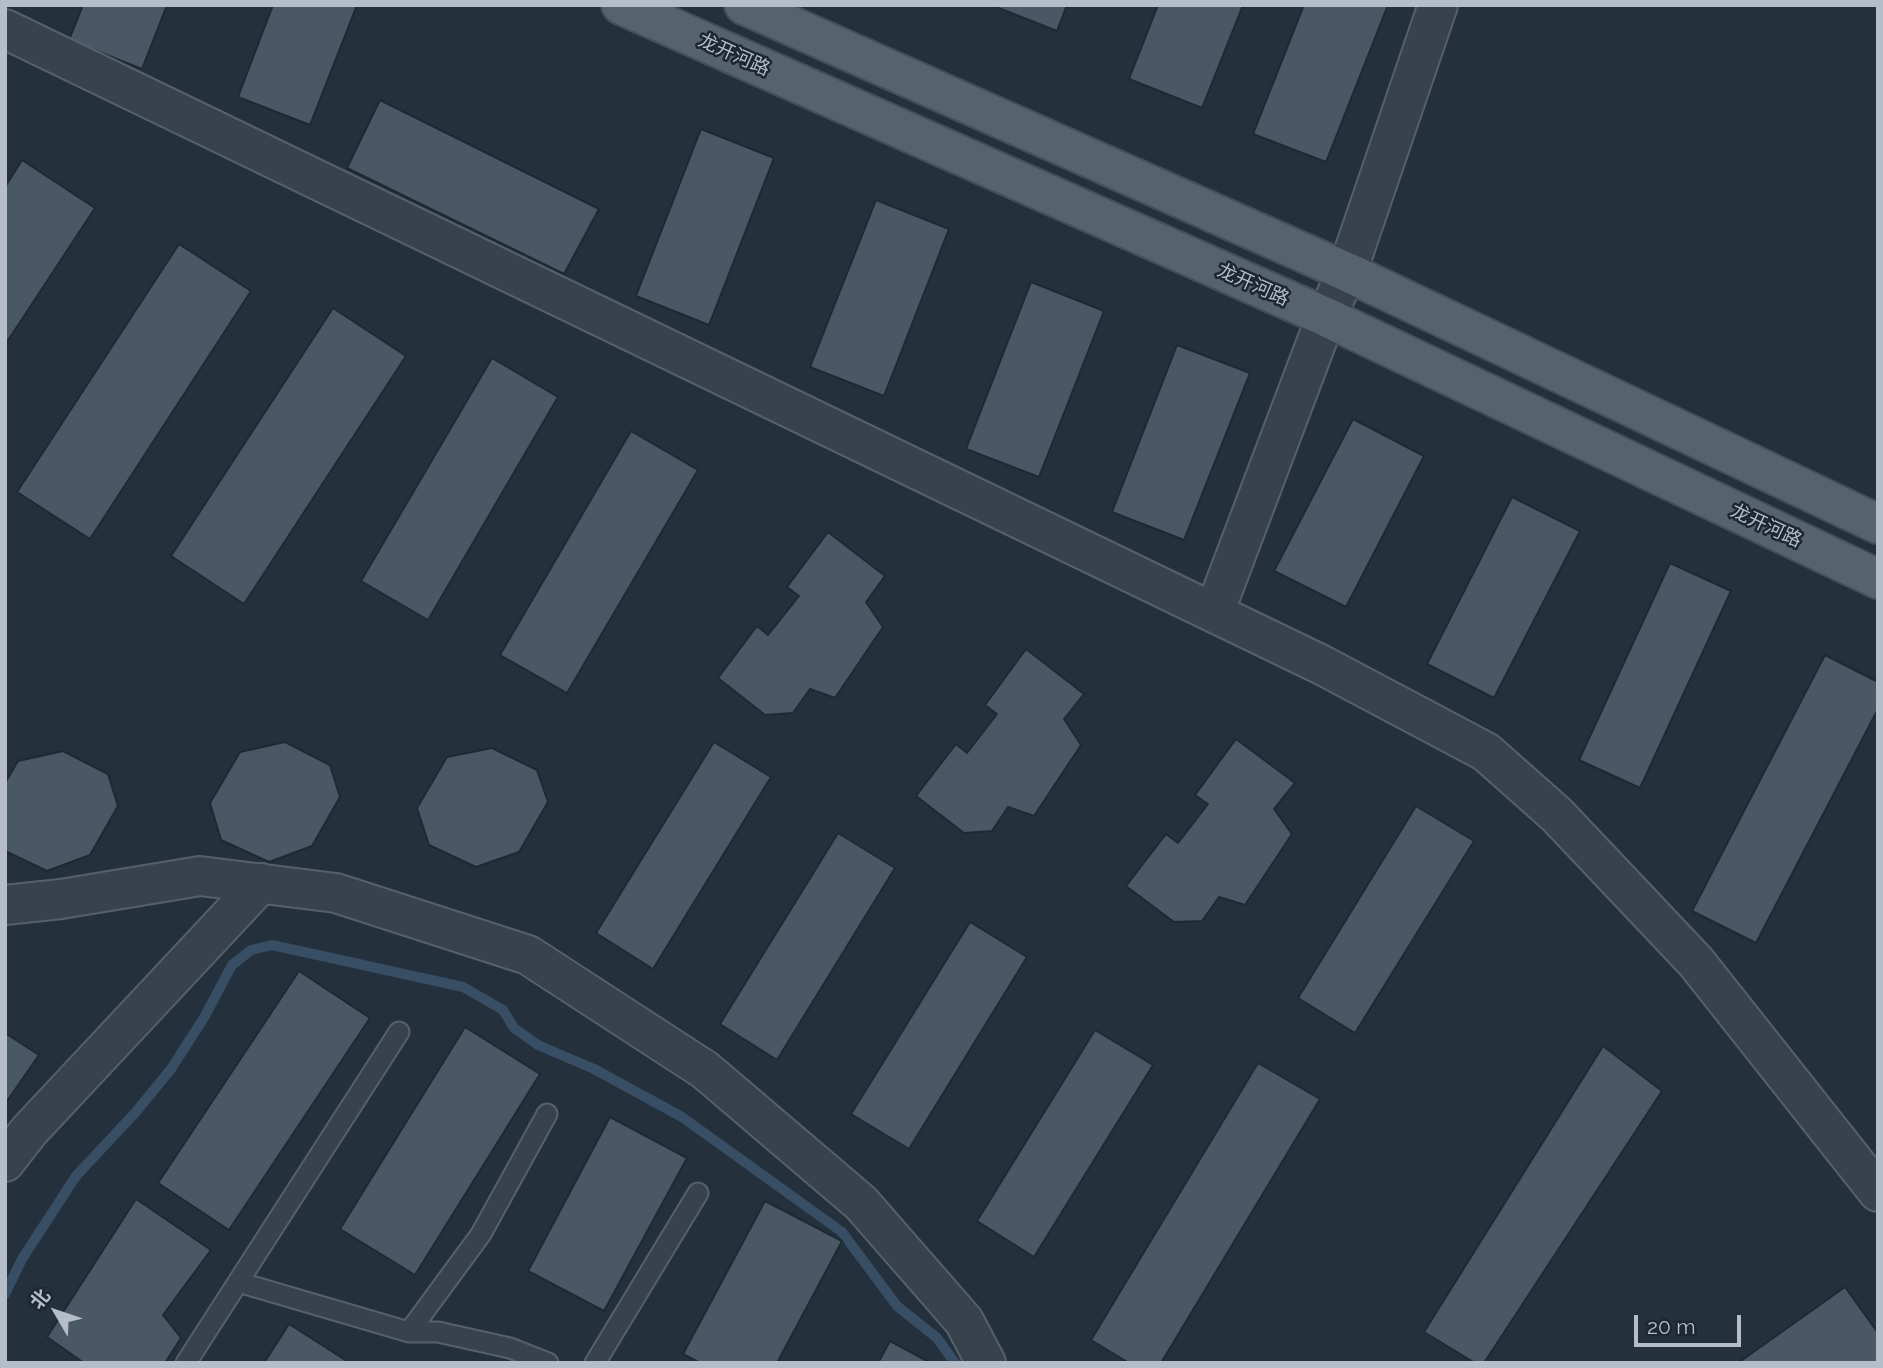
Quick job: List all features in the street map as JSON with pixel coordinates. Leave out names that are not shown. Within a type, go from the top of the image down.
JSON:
[{"type":"main road","name":"龙开河路","points":[[621,5],[1326,317],[1878,579]]},
{"type":"main road","points":[[744,5],[1347,272],[1878,524]]},
{"type":"street","points":[[1214,613],[1326,317],[1347,272],[1438,5]]},
{"type":"street","points":[[5,29],[1322,665],[1486,752],[1557,815],[1696,962],[1878,1192]]},
{"type":"street","points":[[5,905],[61,899],[200,876],[336,892],[528,955],[705,1070],[861,1203],[964,1321],[986,1363]]},
{"type":"street","points":[[5,1162],[29,1131],[261,883]]},
{"type":"lane","points":[[186,1363],[399,1032]]},
{"type":"lane","points":[[410,1332],[481,1234],[547,1114]]},
{"type":"lane","points":[[595,1363],[698,1193]]},
{"type":"lane","points":[[238,1282],[410,1332],[438,1332],[510,1348],[548,1363]]},
{"type":"building","points":[[83,5],[167,5],[142,69],[69,40]]},
{"type":"building","points":[[273,5],[357,5],[310,125],[238,97]]},
{"type":"building","points":[[991,5],[1067,5],[1057,31]]},
{"type":"building","points":[[1158,5],[1243,5],[1202,108],[1129,79]]},
{"type":"building","points":[[1304,5],[1388,5],[1326,162],[1253,134]]},
{"type":"building","points":[[380,100],[599,209],[564,274],[347,168]]},
{"type":"building","points":[[701,129],[774,158],[709,325],[636,296]]},
{"type":"building","points":[[22,160],[95,208],[5,345],[5,187]]},
{"type":"building","points":[[876,200],[949,229],[884,396],[810,367]]},
{"type":"building","points":[[179,244],[251,291],[90,539],[17,492]]},
{"type":"building","points":[[1031,282],[1104,311],[1039,477],[966,449]]},
{"type":"building","points":[[333,308],[406,356],[244,604],[171,556]]},
{"type":"building","points":[[1177,345],[1250,373],[1184,540],[1112,512]]},
{"type":"building","points":[[492,358],[558,397],[428,620],[361,581]]},
{"type":"building","points":[[1353,419],[1424,456],[1346,607],[1274,571]]},
{"type":"building","points":[[631,431],[698,470],[567,693],[500,655]]},
{"type":"building","points":[[1512,497],[1580,531],[1494,698],[1427,664]]},
{"type":"building","points":[[828,532],[885,576],[866,602],[883,627],[835,698],[810,689],[793,713],[765,715],[718,678],[757,626],[768,635],[799,596],[787,587]]},
{"type":"building","points":[[1670,563],[1731,591],[1640,788],[1579,760]]},
{"type":"building","points":[[1026,649],[1084,694],[1064,719],[1081,745],[1034,816],[1008,807],[992,831],[964,833],[916,796],[956,744],[967,753],[997,714],[985,705]]},
{"type":"building","points":[[1825,655],[1878,682],[1878,709],[1756,943],[1692,911]]},
{"type":"building","points":[[1236,739],[1295,783],[1274,809],[1292,834],[1245,905],[1219,897],[1202,921],[1174,922],[1126,886],[1166,834],[1178,843],[1208,804],[1195,795]]},
{"type":"building","points":[[285,742],[330,765],[340,797],[312,846],[269,862],[221,840],[210,803],[240,752]]},
{"type":"building","points":[[714,742],[771,777],[653,969],[596,933]]},
{"type":"building","points":[[492,748],[537,770],[548,802],[519,852],[476,867],[429,845],[417,808],[447,757]]},
{"type":"building","points":[[63,751],[108,774],[118,806],[90,855],[47,871],[5,851],[5,783],[18,761]]},
{"type":"building","points":[[1416,806],[1474,841],[1355,1033],[1298,998]]},
{"type":"building","points":[[838,833],[895,868],[777,1060],[720,1024]]},
{"type":"building","points":[[970,922],[1027,957],[909,1149],[851,1114]]},
{"type":"building","points":[[299,971],[370,1018],[229,1230],[158,1183]]},
{"type":"building","points":[[465,1027],[540,1074],[415,1275],[340,1229]]},
{"type":"building","points":[[1095,1030],[1153,1065],[1034,1257],[977,1221]]},
{"type":"building","points":[[5,1033],[39,1055],[5,1104]]},
{"type":"building","points":[[1603,1046],[1662,1091],[1484,1363],[1475,1363],[1424,1332]]},
{"type":"building","points":[[1258,1063],[1320,1099],[1161,1363],[1129,1363],[1091,1340]]},
{"type":"building","points":[[610,1117],[687,1158],[604,1311],[528,1271]]},
{"type":"building","points":[[136,1199],[211,1250],[163,1315],[181,1338],[165,1363],[84,1363],[47,1337]]},
{"type":"building","points":[[765,1201],[842,1241],[777,1363],[700,1363],[683,1354]]},
{"type":"building","points":[[1845,1287],[1878,1333],[1878,1363],[1738,1363]]},
{"type":"building","points":[[289,1324],[350,1363],[264,1363]]},
{"type":"building","points":[[890,1341],[931,1363],[878,1363]]},
{"type":"waterway","points":[[5,1294],[22,1259],[76,1176],[135,1113],[171,1069],[205,1016],[232,965],[251,950],[272,945],[463,987],[503,1010],[514,1028],[538,1045],[594,1069],[682,1117],[842,1232],[897,1306],[937,1338],[955,1363]]}]
